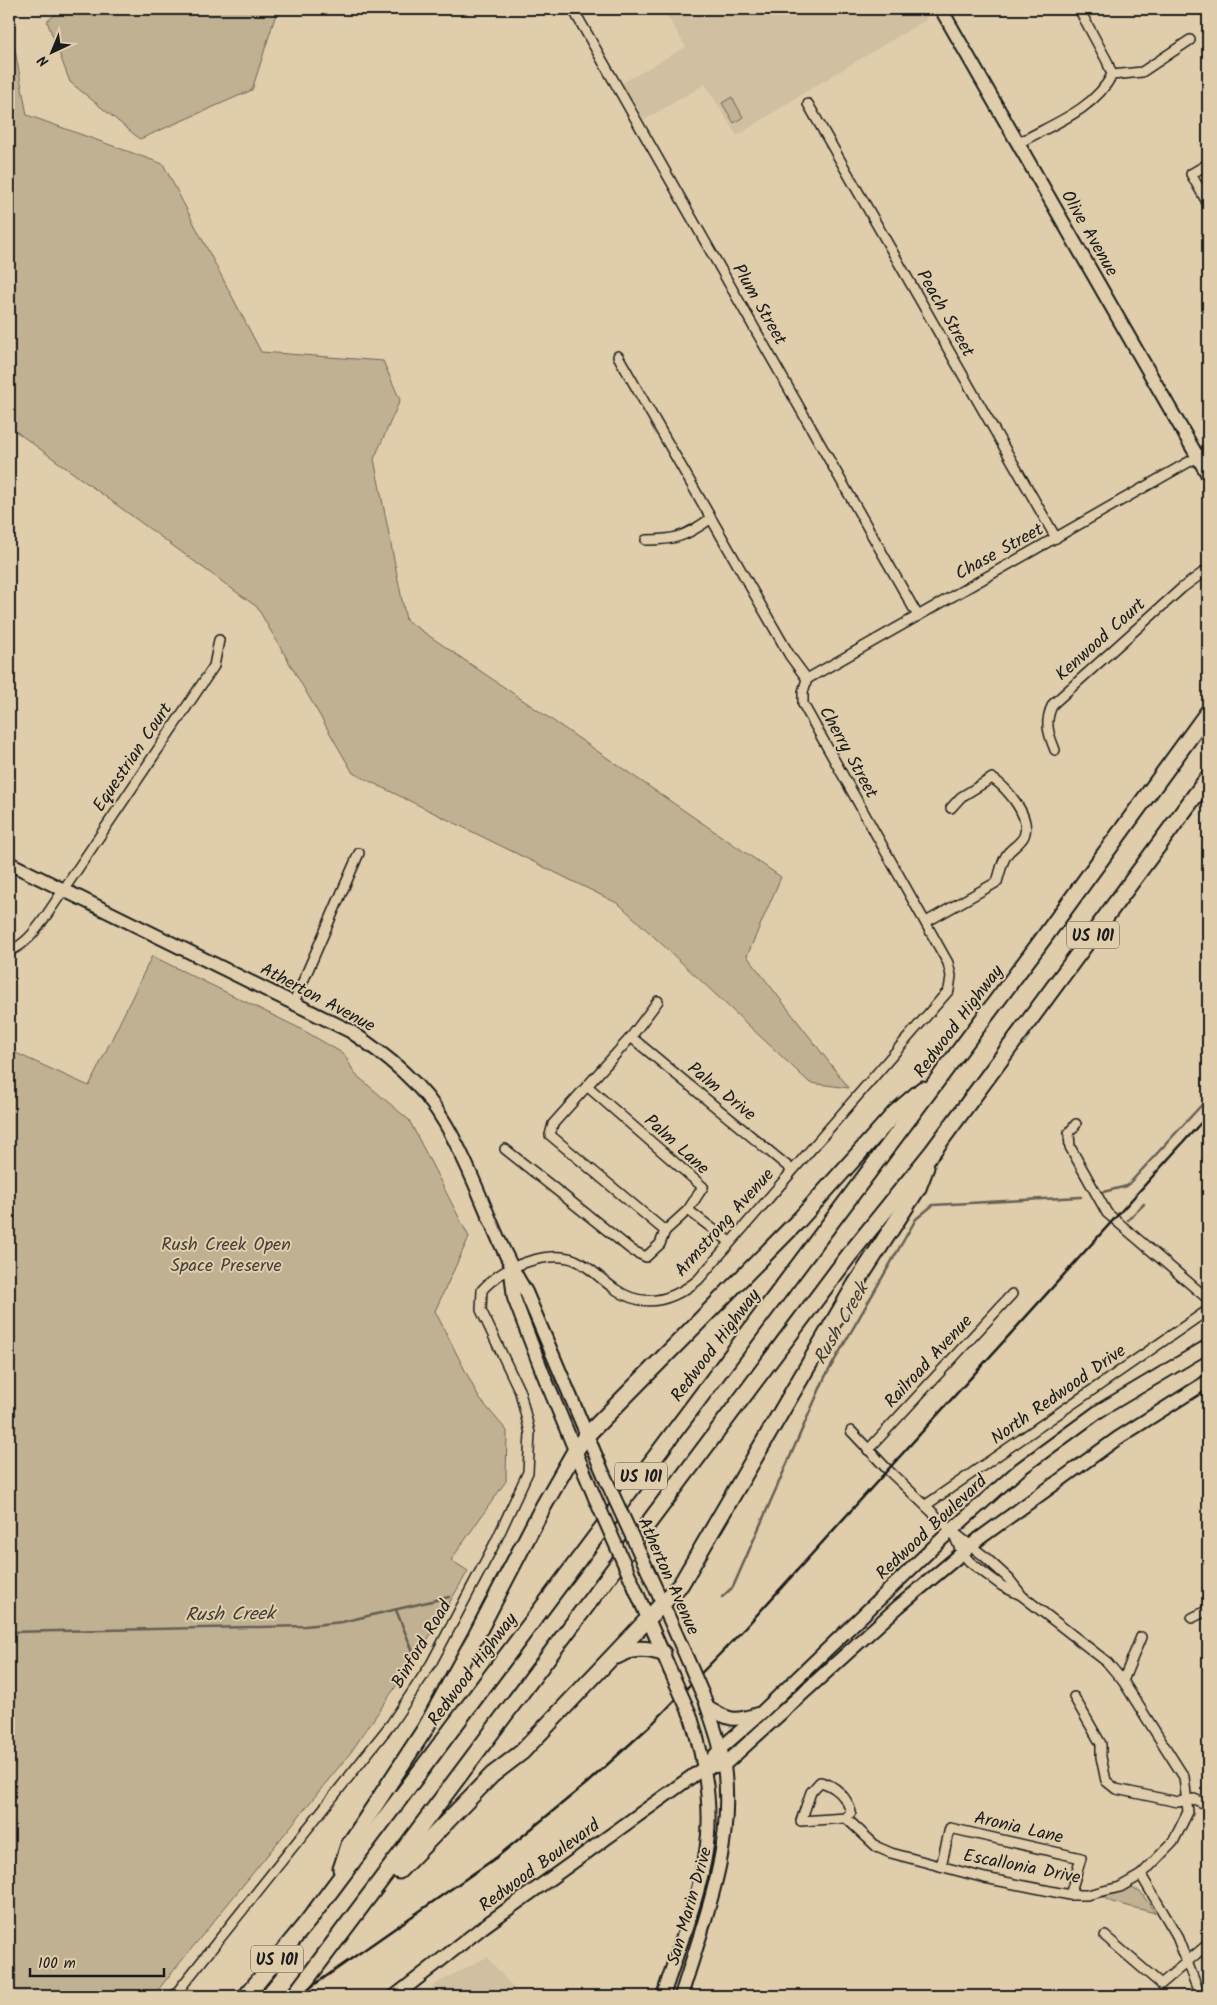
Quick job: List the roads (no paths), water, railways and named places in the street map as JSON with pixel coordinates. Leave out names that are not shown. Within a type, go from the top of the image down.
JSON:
[{"type":"highway","name":"Redwood Highway","points":[[246,1996],[308,1921],[1037,947],[1208,712]]},
{"type":"highway","name":"US 101","points":[[294,1996],[850,1254],[932,1151],[1208,778]]},
{"type":"highway","points":[[336,1883],[349,1845],[430,1721],[575,1451],[586,1436],[799,1220],[895,1113],[946,1068]]},
{"type":"highway","points":[[356,1915],[492,1775],[522,1752],[681,1584],[855,1285],[918,1188],[932,1151]]},
{"type":"highway","points":[[612,1659],[634,1648],[663,1654]]},
{"type":"main road","name":"Olive Avenue","points":[[941,9],[1203,454],[1208,475]]},
{"type":"main road","name":"Atherton Avenue","points":[[9,863],[350,1031],[384,1054],[405,1072],[426,1096],[445,1122],[461,1153],[511,1267],[526,1292],[586,1436],[707,1704],[724,1765]]},
{"type":"main road","name":"Atherton Avenue","points":[[511,1267],[514,1298],[575,1451],[690,1714],[705,1767]]},
{"type":"main road","name":"Redwood Boulevard","points":[[395,1996],[483,1927],[705,1767],[720,1748],[762,1712],[952,1530],[1020,1469],[1099,1411],[1208,1346]]},
{"type":"main road","name":"Redwood Boulevard","points":[[705,1767],[724,1765],[899,1606],[967,1549],[1118,1438],[1208,1381]]},
{"type":"main road","points":[[707,1704],[728,1720],[741,1719],[762,1712]]},
{"type":"main road","name":"San Marin Drive","points":[[680,1996],[722,1860],[727,1806],[724,1765]]},
{"type":"main road","name":"San Marin Drive","points":[[663,1996],[705,1857],[709,1810],[705,1767]]},
{"type":"street","name":"Plum Street","points":[[573,9],[918,616]]},
{"type":"street","points":[[1079,9],[1107,61],[1112,75]]},
{"type":"street","points":[[1112,75],[1142,72],[1190,40]]},
{"type":"street","points":[[1019,142],[1084,107],[1100,94],[1112,75]]},
{"type":"street","name":"Peach Street","points":[[808,104],[1056,538]]},
{"type":"street","points":[[1208,164],[1191,174],[1208,204]]},
{"type":"street","points":[[618,356],[710,519],[790,656],[806,679]]},
{"type":"street","name":"Chase Street","points":[[806,679],[1203,454]]},
{"type":"street","points":[[646,540],[672,540],[689,534],[710,519]]},
{"type":"street","name":"Kenwood Court","points":[[1055,750],[1047,732],[1048,715],[1053,704],[1182,588],[1208,569]]},
{"type":"street","name":"Equestrian Court","points":[[9,951],[19,947],[35,931],[214,666],[219,640]]},
{"type":"street","name":"Cherry Street","points":[[806,679],[802,692],[804,704],[926,922],[948,963],[951,976],[949,990],[855,1099]]},
{"type":"street","points":[[926,922],[998,882],[1006,855],[1024,837],[1026,826],[1017,804],[1005,787],[992,778],[961,797],[951,808]]},
{"type":"street","points":[[294,1002],[360,853]]},
{"type":"street","points":[[658,1001],[631,1037],[553,1124],[550,1135],[665,1231]]},
{"type":"street","name":"Palm Drive","points":[[631,1037],[792,1170]]},
{"type":"street","name":"Palm Lane","points":[[505,1149],[633,1251],[646,1257],[660,1244],[665,1231],[688,1210],[703,1187],[587,1086]]},
{"type":"street","name":"Armstrong Avenue","points":[[511,1267],[542,1258],[562,1257],[590,1268],[616,1290],[636,1300],[652,1302],[667,1300],[683,1292],[698,1280],[855,1099]]},
{"type":"street","points":[[1076,1124],[1069,1134],[1070,1147],[1107,1213],[1208,1299]]},
{"type":"street","points":[[688,1210],[730,1242]]},
{"type":"street","name":"Binford Road","points":[[174,1996],[390,1724],[431,1664],[504,1523],[528,1472],[530,1433],[520,1392],[481,1310],[480,1300],[482,1290],[511,1267]]},
{"type":"street","name":"Railroad Avenue","points":[[868,1450],[1012,1294]]},
{"type":"street","name":"North Redwood Drive","points":[[926,1505],[1208,1310]]},
{"type":"street","name":"Escallonia Drive","points":[[851,1431],[868,1450],[952,1530],[967,1549],[1009,1579],[1021,1595]]},
{"type":"street","name":"Escallonia Drive","points":[[846,1818],[877,1847],[891,1853],[1070,1895],[1087,1895],[1120,1887],[1141,1875],[1173,1842],[1188,1812],[1184,1777],[1123,1681],[1107,1662],[1021,1595],[1002,1586],[970,1562],[967,1549]]},
{"type":"street","points":[[1192,1618],[1208,1610]]},
{"type":"street","points":[[1123,1681],[1141,1637]]},
{"type":"street","points":[[1074,1697],[1102,1744],[1101,1757],[1106,1781],[1116,1789],[1178,1802],[1194,1799],[1208,1805]]},
{"type":"street","points":[[820,1782],[831,1784],[848,1801],[851,1812],[846,1818],[837,1818],[801,1821],[810,1792],[820,1782]]},
{"type":"street","name":"Aronia Lane","points":[[941,1866],[950,1828],[959,1830],[1081,1858],[1070,1895]]},
{"type":"street","points":[[1141,1875],[1176,1934],[1198,1990],[1205,1996]]},
{"type":"street","points":[[1105,1936],[1161,1984],[1187,1964],[1208,1944]]},
{"type":"waterway","name":"Rush Creek","points":[[1103,1192],[1127,1186],[1208,1098]]},
{"type":"waterway","name":"Rush Creek","points":[[722,1597],[733,1587],[825,1377],[916,1219],[933,1205],[1081,1197]]},
{"type":"waterway","points":[[1128,1220],[1144,1204]]},
{"type":"waterway","name":"Rush Creek","points":[[9,1632],[305,1626],[342,1622],[449,1597]]},
{"type":"waterway","points":[[396,1610],[416,1659]]},
{"type":"railway","points":[[298,1996],[497,1857],[587,1783],[651,1725],[745,1628],[1208,1115]]},
{"type":"park label","name":"Rush Creek Open Space Preserve","points":[[226,1254]]}]
